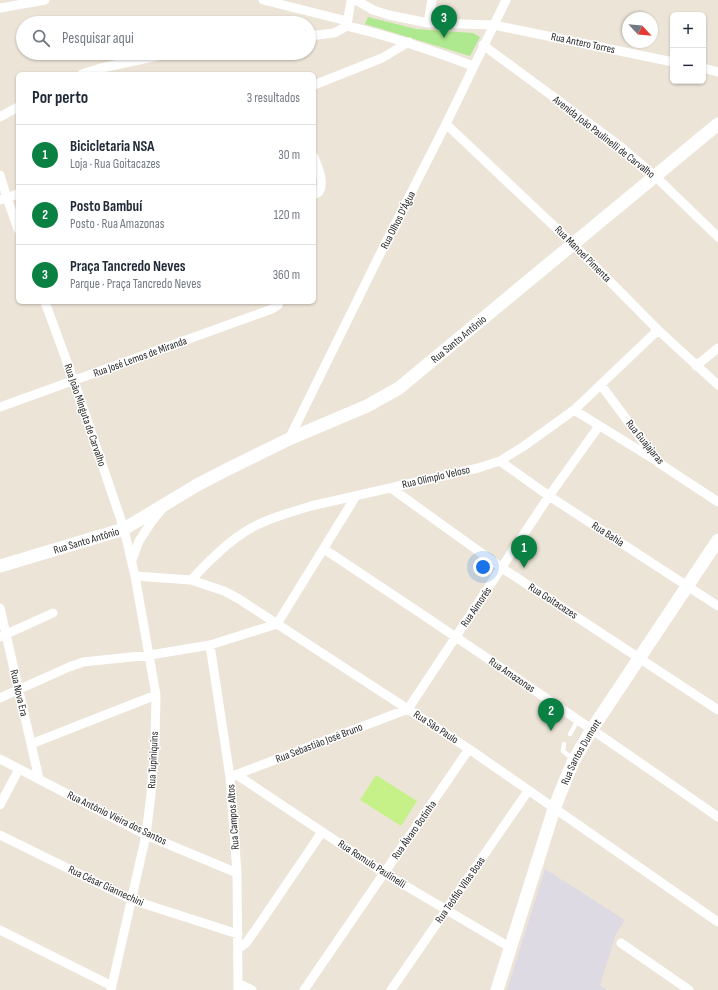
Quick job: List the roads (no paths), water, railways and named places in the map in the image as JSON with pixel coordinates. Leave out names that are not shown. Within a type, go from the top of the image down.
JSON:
[{"type":"street","points":[[0,8],[45,0]]},
{"type":"street","points":[[263,0],[315,12],[347,24],[409,42],[473,66]]},
{"type":"street","points":[[316,35],[334,33],[347,24],[351,0]]},
{"type":"street","name":"Rua Antero Torres","points":[[356,0],[373,10],[428,23],[494,25],[670,61]]},
{"type":"street","points":[[428,23],[432,0]]},
{"type":"street","name":"Rua Olhos D'Água","points":[[289,439],[506,0]]},
{"type":"street","points":[[316,84],[382,58],[409,42]]},
{"type":"street","name":"Avenida João Paulinelli de Carvalho","points":[[483,45],[616,143],[655,176],[718,237]]},
{"type":"street","points":[[88,72],[139,60]]},
{"type":"street","points":[[706,69],[718,72]]},
{"type":"street","points":[[0,117],[16,108]]},
{"type":"street","name":"Rua Manoel Pimenta","points":[[446,124],[573,244],[658,330],[718,385]]},
{"type":"street","name":"Rua Santo Antônio","points":[[0,566],[124,528],[228,468],[289,439],[367,406],[399,388],[718,124]]},
{"type":"street","points":[[316,162],[322,179],[321,188],[316,194]]},
{"type":"street","points":[[0,175],[3,199],[16,225]]},
{"type":"street","points":[[3,199],[16,195]]},
{"type":"street","name":"Rua João Minguta de Carvalho","points":[[46,304],[74,381],[124,528]]},
{"type":"street","name":"Rua José Lemos de Miranda","points":[[0,407],[272,309],[277,304]]},
{"type":"street","name":"Rua Olímpio Veloso","points":[[191,580],[208,562],[232,541],[255,526],[283,514],[478,468],[500,461],[524,446],[574,410],[602,385],[658,330]]},
{"type":"street","points":[[696,366],[718,348]]},
{"type":"street","name":"Rua Guajajaras","points":[[602,385],[659,462],[718,502]]},
{"type":"street","points":[[574,410],[659,462]]},
{"type":"street","name":"Rua Aimorés","points":[[408,709],[549,496],[599,426]]},
{"type":"street","name":"Rua Bahia","points":[[500,461],[549,496],[718,606]]},
{"type":"street","name":"Rua Goitacazes","points":[[391,488],[502,568],[718,710]]},
{"type":"street","points":[[0,698],[83,662],[150,655],[210,645],[277,624],[356,496]]},
{"type":"street","name":"Rua Santo Antônio","points":[[132,562],[139,541],[152,521],[167,503]]},
{"type":"street","name":"Rua Tupiniquins","points":[[112,988],[146,834],[152,794],[155,742],[156,695],[135,576],[124,528]]},
{"type":"street","name":"Rua Santos Dumont","points":[[497,990],[554,809],[564,781],[574,760],[592,729],[718,540]]},
{"type":"street","name":"Rua Amazonas","points":[[324,549],[592,729],[718,817]]},
{"type":"street","name":"Rua São Paulo","points":[[135,576],[191,580],[224,591],[239,599],[469,749],[718,922]]},
{"type":"street","name":"Rua Nova Era","points":[[0,608],[3,636],[18,690],[39,779]]},
{"type":"street","points":[[3,636],[53,613]]},
{"type":"street","name":"Rua Campos Altos","points":[[210,645],[233,776],[237,872],[238,987]]},
{"type":"street","points":[[31,744],[156,695]]},
{"type":"street","name":"Rua Sebastião José Bruno","points":[[233,776],[408,709]]},
{"type":"street","name":"Rua Álvaro Botinha","points":[[304,990],[469,749]]},
{"type":"street","name":"Rua Antônio Vieira dos Santos","points":[[1,761],[146,834],[237,872]]},
{"type":"street","points":[[0,805],[19,769]]},
{"type":"street","name":"Rua Romulo Paulinelli","points":[[233,776],[384,873],[511,948]]},
{"type":"street","name":"Rua Teófilo Vilas Boas","points":[[391,990],[528,791]]},
{"type":"street","points":[[238,949],[246,942],[256,929],[322,832]]},
{"type":"street","name":"Rua César Giannechini","points":[[0,835],[132,900],[238,934]]},
{"type":"street","points":[[0,930],[112,988]]},
{"type":"street","points":[[621,943],[689,990]]},
{"type":"street","points":[[238,987],[252,990]]},
{"type":"lane","points":[[570,734],[578,720]]},
{"type":"lane","points":[[564,744],[563,751],[574,760]]},
{"type":"place","name":"Praça Tancredo Neves","points":[[444,38]]},
{"type":"place","name":"Bicicletaria NSA","points":[[524,568]]},
{"type":"place","name":"Posto Bambuí","points":[[551,731]]}]
